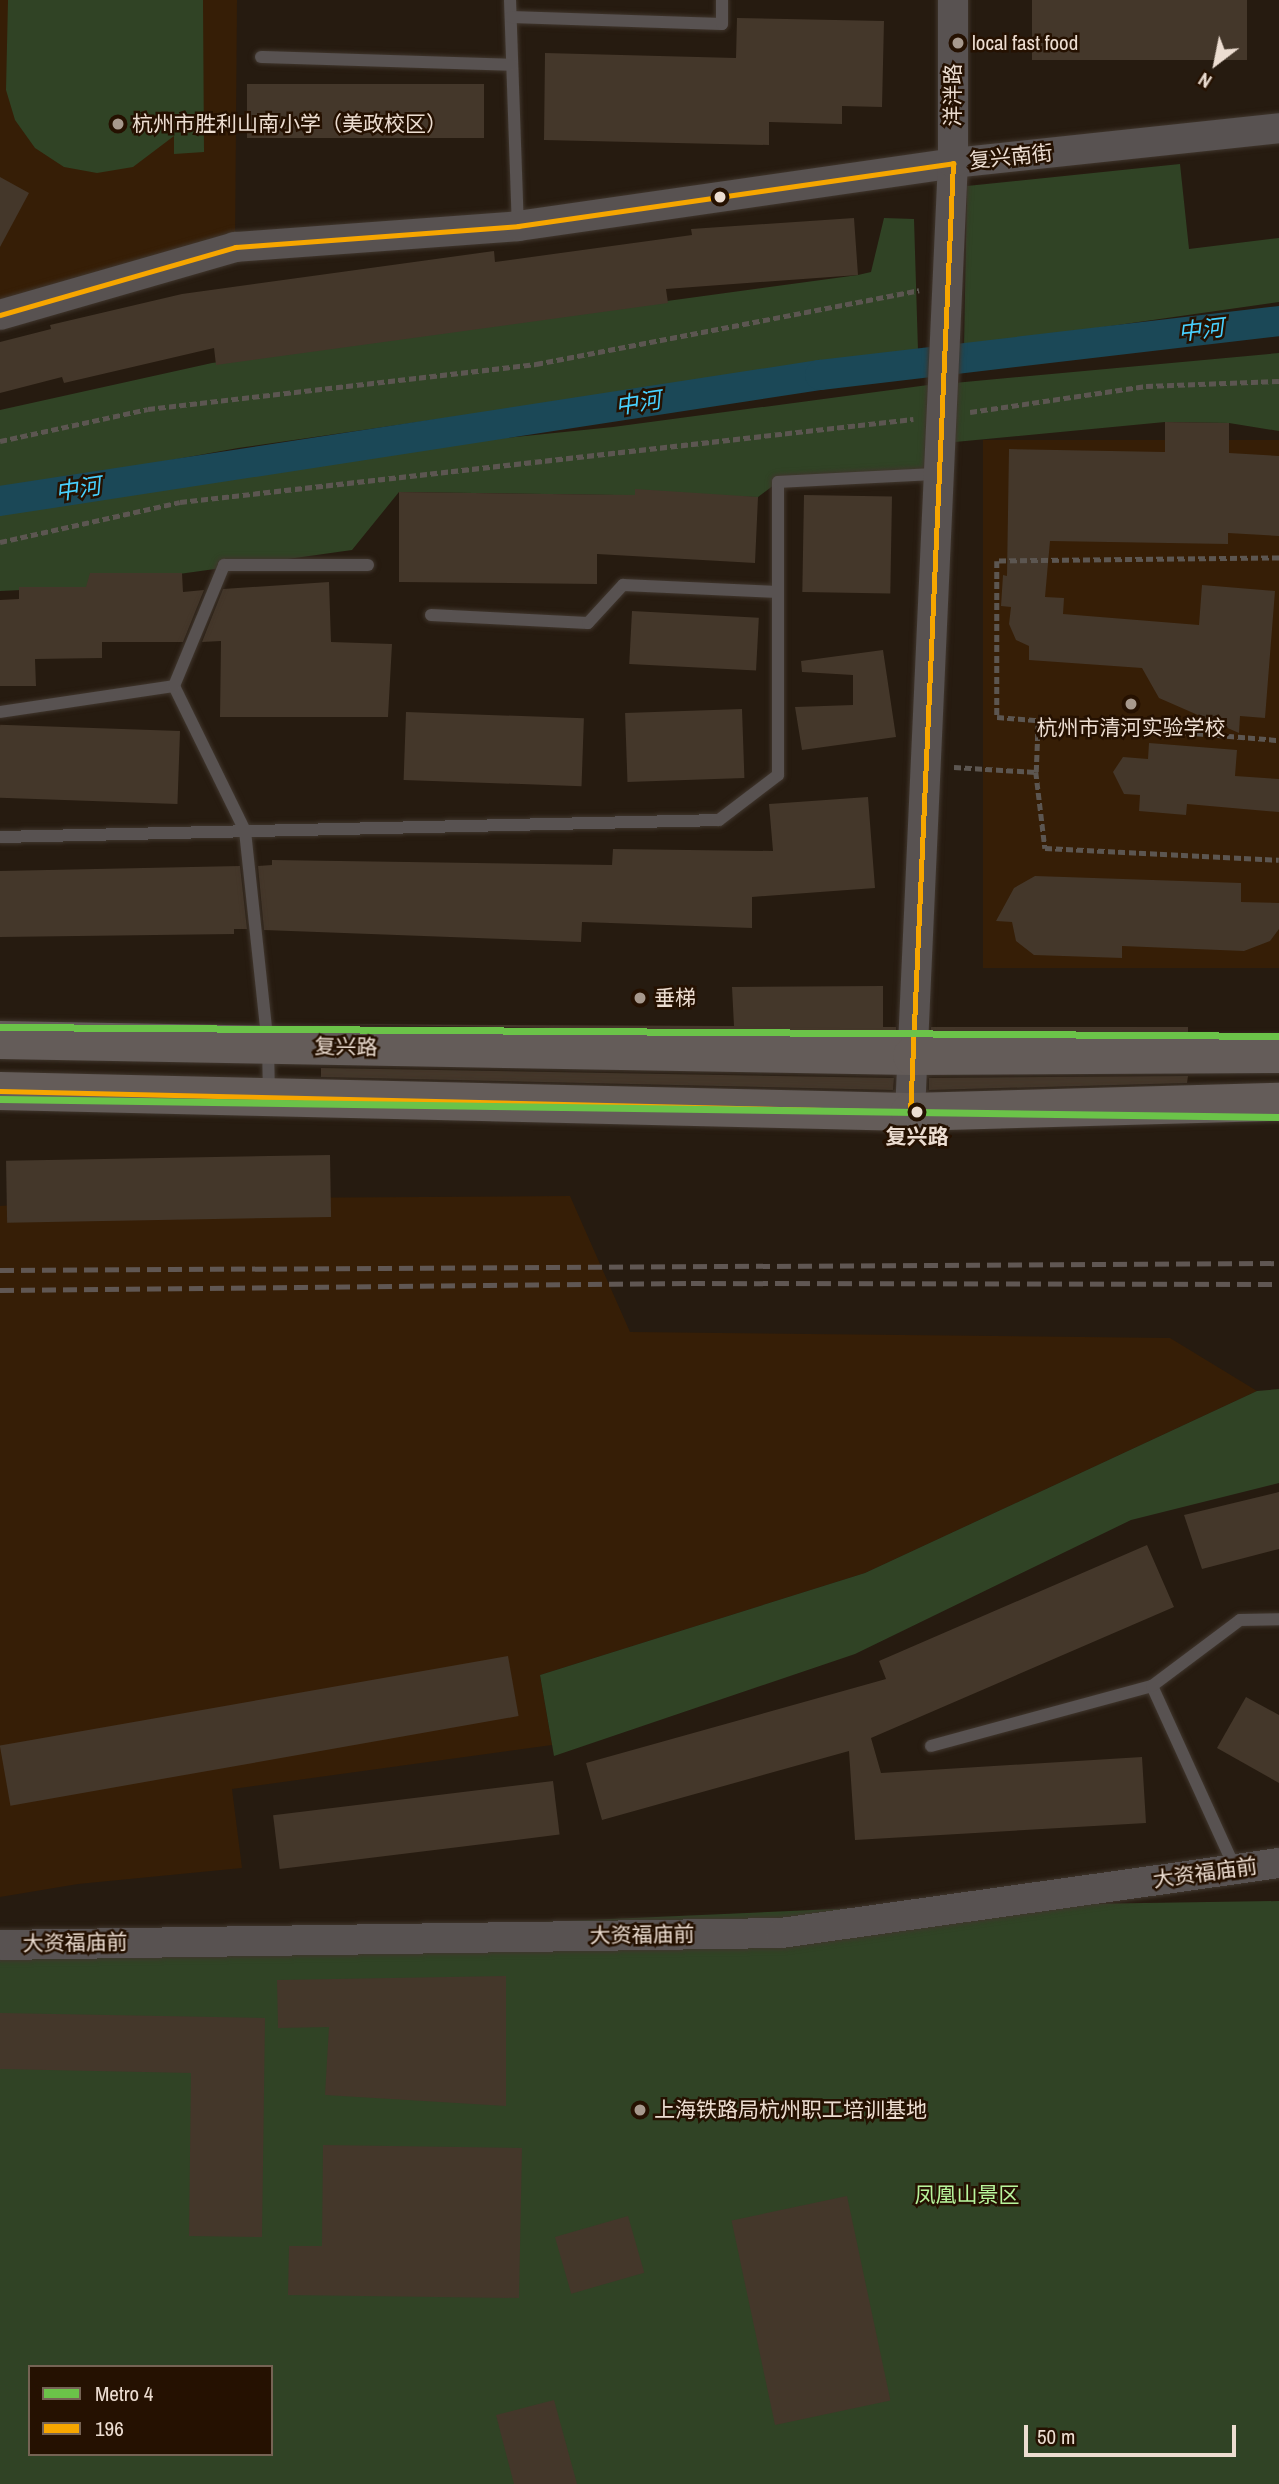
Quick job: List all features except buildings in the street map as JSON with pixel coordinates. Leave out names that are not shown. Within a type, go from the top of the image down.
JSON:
[{"type":"main road","name":"复兴路","points":[[0,1040],[912,1056],[1279,1054]]},
{"type":"main road","points":[[0,1091],[910,1112],[1279,1102]]},
{"type":"street","name":"洋泮路","points":[[910,1112],[953,163],[953,0]]},
{"type":"street","name":"复兴南街","points":[[0,314],[235,247],[517,226],[953,163],[1279,128]]},
{"type":"street","name":"大资福庙前","points":[[0,1945],[780,1933],[1279,1863]]},
{"type":"lane","points":[[510,0],[517,226]]},
{"type":"lane","points":[[511,17],[722,24],[722,0]]},
{"type":"lane","points":[[261,57],[512,65]]},
{"type":"lane","points":[[0,837],[719,820],[778,775],[778,482],[939,474]]},
{"type":"lane","points":[[270,1098],[268,1045],[245,831],[174,686],[224,565],[368,565]]},
{"type":"lane","points":[[431,615],[588,623],[623,585],[778,592]]},
{"type":"lane","points":[[0,712],[174,686]]},
{"type":"lane","points":[[931,1746],[1152,1686],[1240,1620],[1279,1619]]},
{"type":"lane","points":[[1152,1686],[1236,1869]]},
{"type":"path","points":[[0,441],[148,410],[536,364],[947,285]]},
{"type":"path","points":[[0,542],[180,502],[942,416],[1146,386],[1279,381]]},
{"type":"path","points":[[1279,558],[997,561],[997,716],[1279,740]]},
{"type":"path","points":[[1038,720],[1036,772],[1045,848],[1279,860]]},
{"type":"path","points":[[925,766],[1036,772]]},
{"type":"shaded area","name":"杭州市胜利山南小学（美政校区）","points":[[0,0],[237,0],[235,247],[0,315]]},
{"type":"shaded area","name":"杭州市清河实验学校","points":[[983,440],[1279,440],[1279,968],[983,968]]},
{"type":"shaded area","points":[[570,1196],[630,1332],[1170,1338],[1257,1391],[865,1573],[540,1675],[552,1745],[232,1789],[242,1868],[78,1884],[0,1897],[0,1206],[102,1199]]},
{"type":"green space","points":[[8,0],[203,0],[204,152],[174,154],[174,136],[133,167],[97,173],[64,167],[35,148],[15,120],[6,90]]},
{"type":"green space","points":[[1180,164],[1189,249],[1279,238],[1279,302],[964,347],[967,186]]},
{"type":"green space","points":[[884,218],[914,219],[918,350],[238,448],[0,491],[0,410],[212,363],[858,275],[871,272]]},
{"type":"green space","points":[[1279,353],[1279,431],[1229,423],[1165,422],[955,442],[954,383]]},
{"type":"green space","points":[[943,383],[939,474],[778,482],[758,497],[399,492],[352,550],[86,587],[0,591],[0,505],[221,467],[613,427]]},
{"type":"green space","points":[[1279,1389],[1279,1483],[1131,1520],[855,1654],[554,1756],[540,1675],[865,1573],[1257,1391]]},
{"type":"green space","name":"凤凰山景区","points":[[1279,1901],[1279,2484],[0,2484],[0,1946],[881,1907]]},
{"type":"waterway","name":"中河","points":[[0,501],[820,375],[1279,321]]},
{"type":"railway","points":[[0,1270],[1279,1263]]},
{"type":"railway","points":[[0,1290],[691,1283],[1279,1284]]},
{"type":"metro line","name":"4","points":[[0,1027],[1279,1036]]},
{"type":"metro line","name":"4","points":[[0,1099],[1279,1117]]},
{"type":"transit line","name":"196","points":[[0,315],[235,247],[518,226],[953,163],[910,1112],[0,1091]]},
{"type":"place","name":"local fast food","points":[[958,43]]},
{"type":"place","name":"杭州市胜利山南小学（美政校区）","points":[[118,124]]},
{"type":"place","name":"杭州市清河实验学校","points":[[1131,704]]},
{"type":"place","name":"垂梯","points":[[640,998]]},
{"type":"place","name":"复兴路","points":[[917,1112]]},
{"type":"place","name":"上海铁路局杭州职工培训基地","points":[[640,2110]]}]
